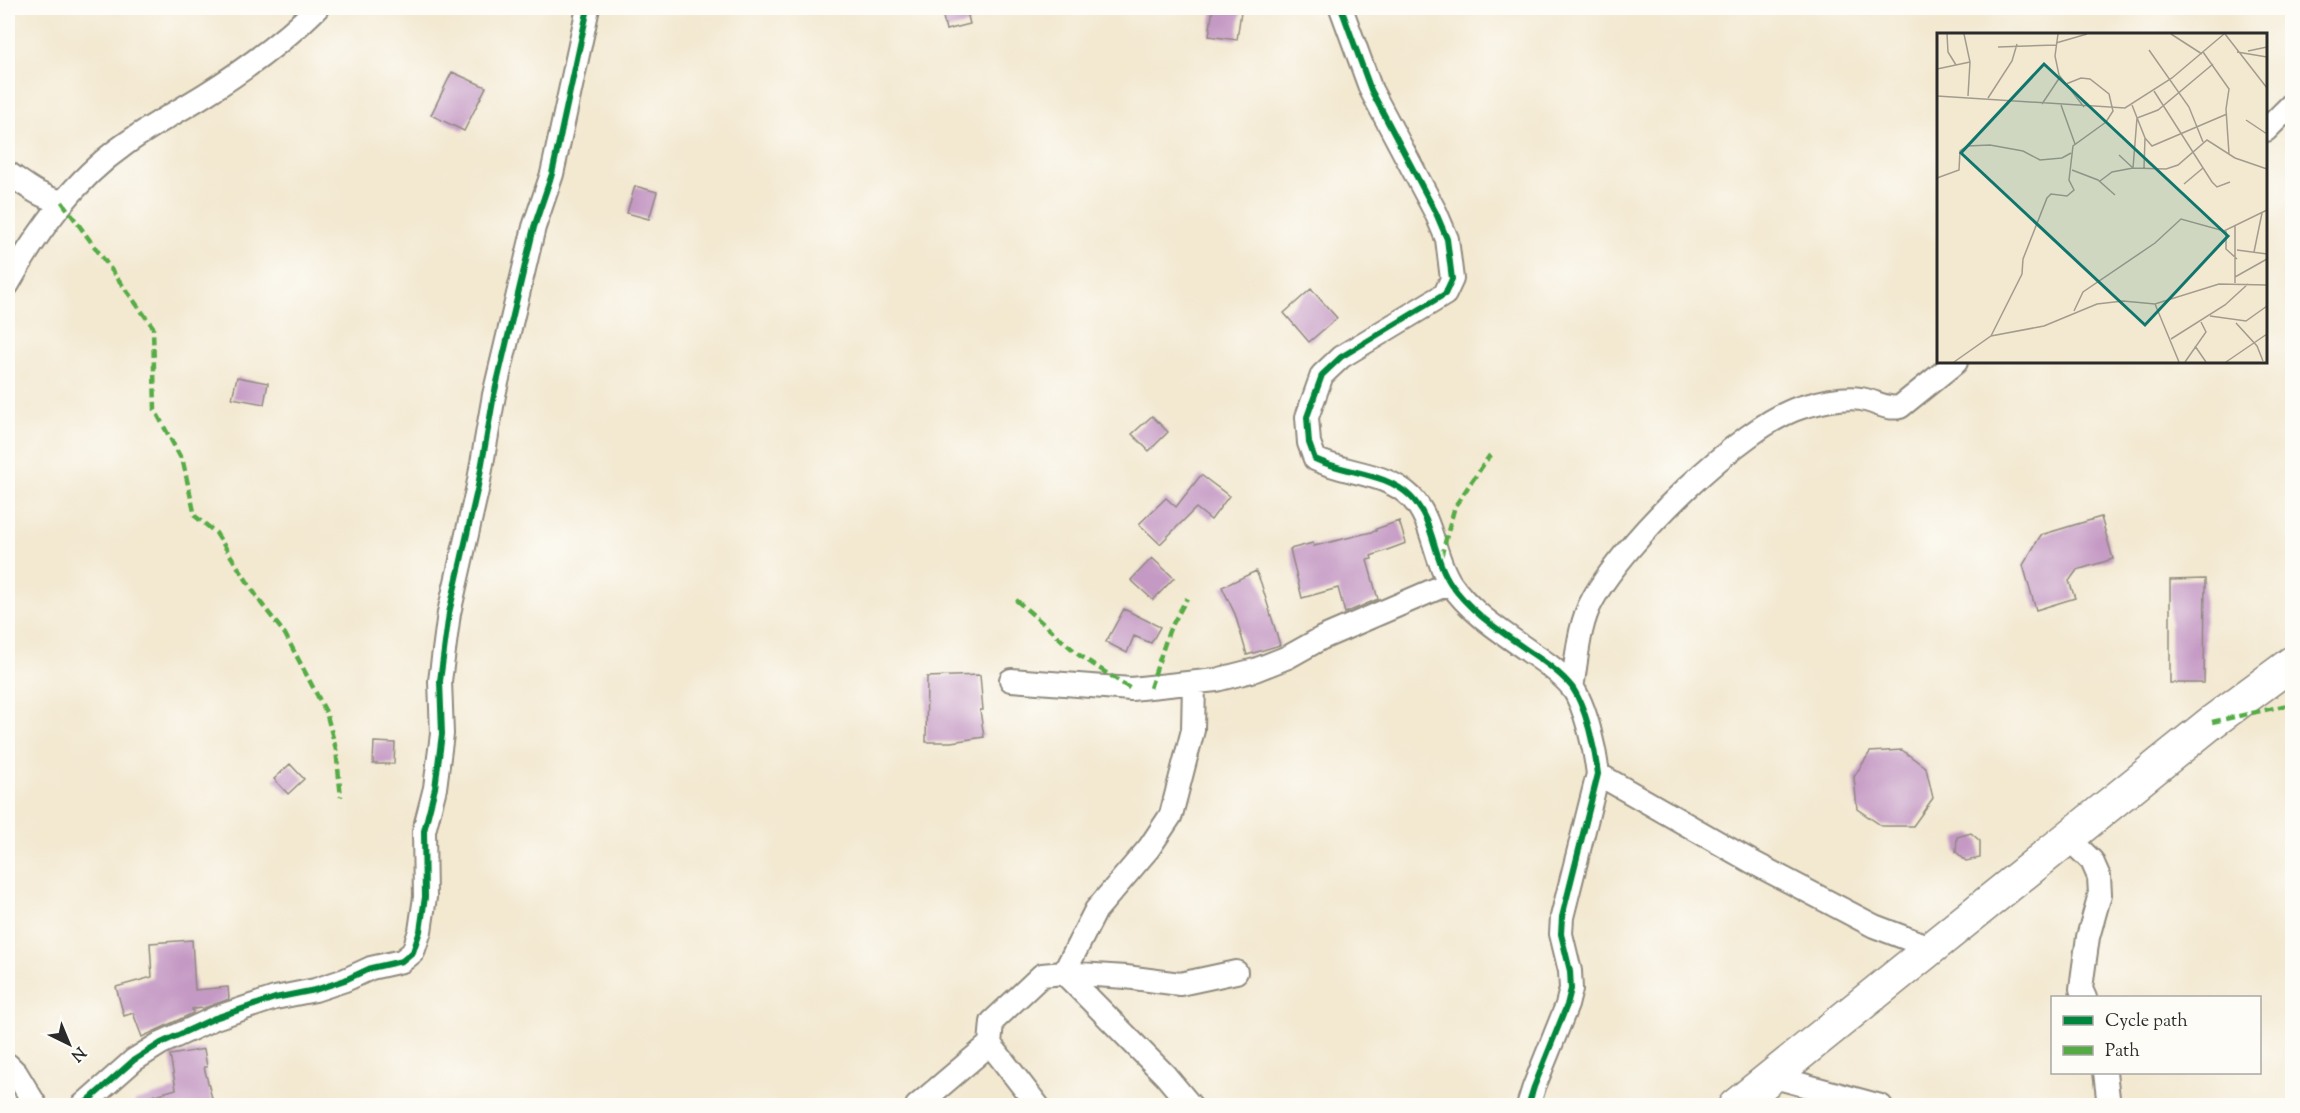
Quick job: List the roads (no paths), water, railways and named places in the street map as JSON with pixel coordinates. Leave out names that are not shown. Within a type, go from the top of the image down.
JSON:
[{"type":"street","points":[[8,284],[62,202],[123,145],[208,93],[265,54],[317,8]]},
{"type":"street","points":[[82,1106],[134,1060],[161,1042],[215,1018],[275,998],[315,990],[371,968],[402,961],[413,952],[420,930],[425,897],[424,831],[435,788],[442,734],[440,681],[449,613],[478,486],[494,395],[519,299],[534,227],[552,174],[588,8]]},
{"type":"street","points":[[1341,8],[1371,90],[1436,213],[1447,239],[1452,279],[1445,294],[1341,357],[1322,375],[1307,417],[1315,459],[1334,468],[1377,476],[1411,496],[1421,509],[1450,583],[1468,604],[1551,666],[1572,688],[1595,750],[1598,774],[1562,917],[1561,934],[1570,971],[1571,989],[1528,1106]]},
{"type":"street","points":[[2267,128],[2292,104]]},
{"type":"street","points":[[8,173],[33,192],[62,202]]},
{"type":"street","points":[[1572,688],[1581,638],[1592,600],[1632,546],[1677,499],[1728,452],[1768,424],[1801,407],[1860,398],[1893,409],[1900,407],[1955,363]]},
{"type":"street","points":[[1011,680],[1131,689],[1216,680],[1255,670],[1288,657],[1322,638],[1450,583]]},
{"type":"street","points":[[1735,1106],[2212,722],[2292,663]]},
{"type":"street","points":[[1064,973],[1096,910],[1149,848],[1171,815],[1193,730],[1194,683]]},
{"type":"street","points":[[1598,774],[1754,863],[1864,921],[1932,948]]},
{"type":"street","points":[[2068,838],[2092,861],[2099,877],[2100,894],[2088,937],[2081,988],[2084,996]]},
{"type":"street","points":[[1038,1106],[990,1044],[992,1022],[1042,975],[1064,973],[1126,977],[1180,984],[1236,972]]},
{"type":"street","points":[[1064,973],[1165,1075],[1191,1106]]},
{"type":"street","points":[[917,1106],[990,1044]]},
{"type":"street","points":[[8,1065],[16,1073],[36,1106]]},
{"type":"street","points":[[2105,1074],[2109,1106]]},
{"type":"street","points":[[1771,1076],[1881,1106]]}]
